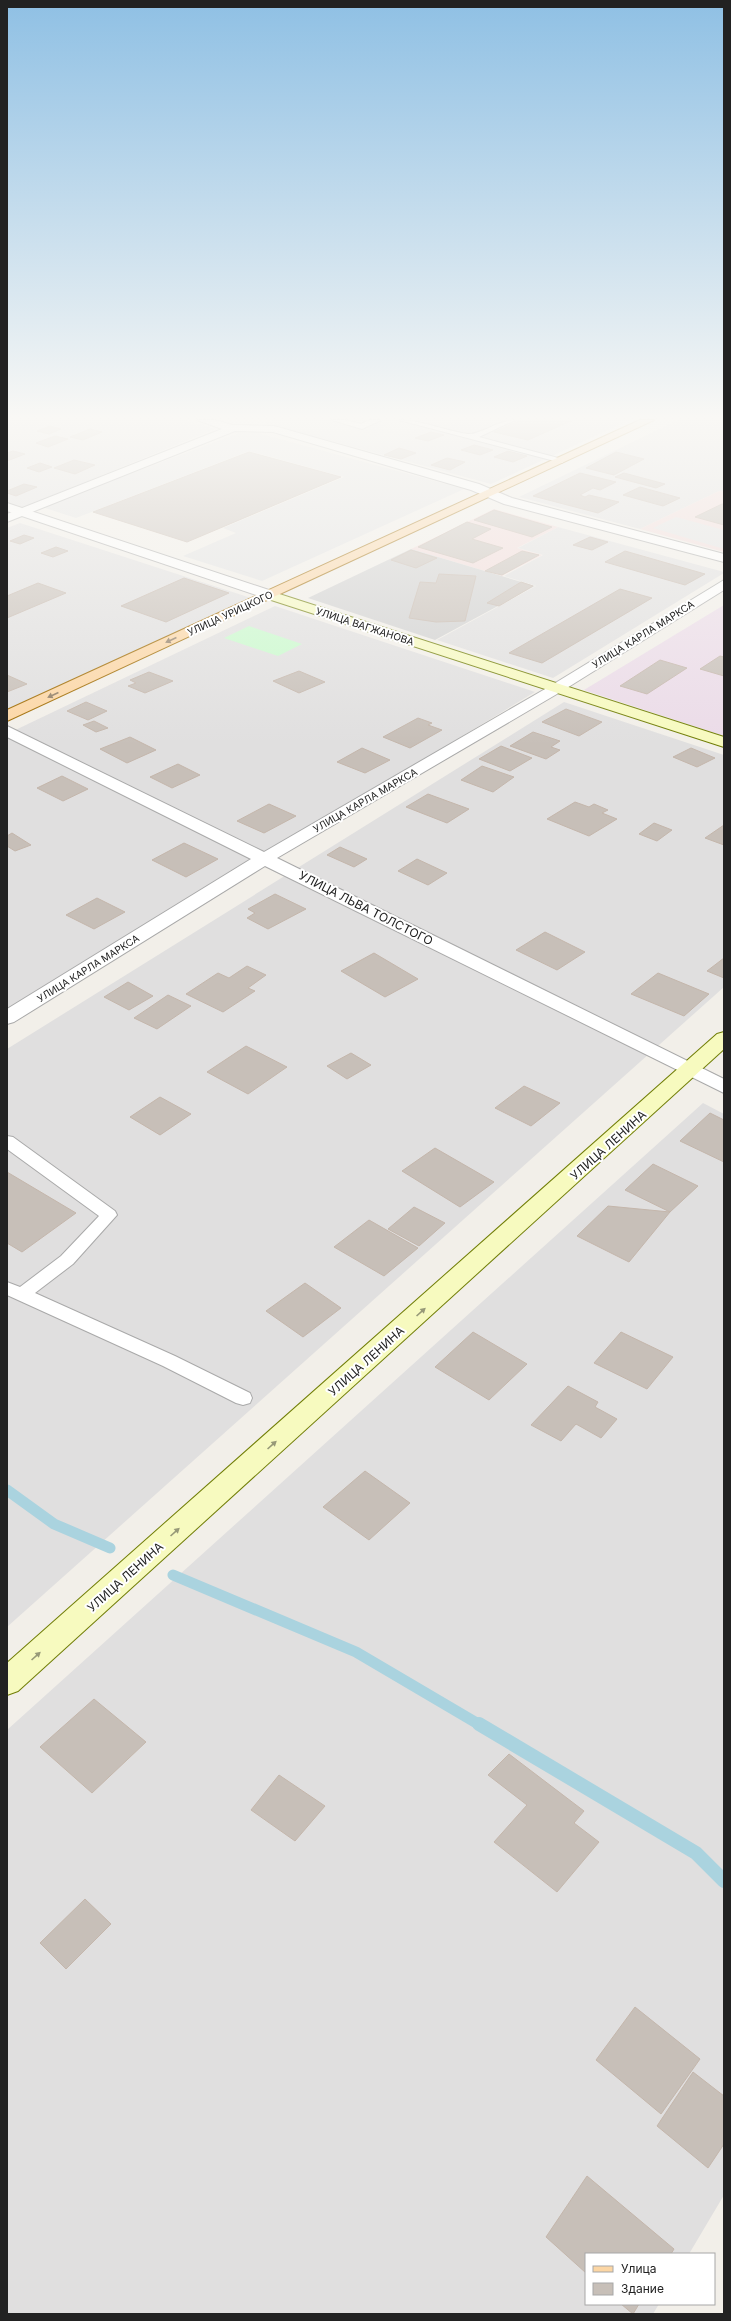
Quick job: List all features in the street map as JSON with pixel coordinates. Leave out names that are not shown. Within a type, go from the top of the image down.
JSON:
[{"type":"main road","name":"УЛИЦА УРИЦКОГО","points":[[7,716],[417,528]]},
{"type":"main road","name":"УЛИЦА ВАГЖАНОВА","points":[[270,595],[724,742]]},
{"type":"main road","name":"УЛИЦА ЛЕНИНА","points":[[7,1682],[691,1070],[724,1038]]},
{"type":"street","name":"УЛИЦА ВАГЖАНОВА","points":[[72,528],[270,595]]},
{"type":"street","points":[[613,528],[724,558]]},
{"type":"street","name":"УЛИЦА КАРЛА МАРКСА","points":[[7,1018],[265,858],[557,688],[724,584]]},
{"type":"street","name":"УЛИЦА ЛЬВА ТОЛСТОГО","points":[[7,731],[724,1087]]},
{"type":"lane","points":[[7,1142],[109,1215],[67,1260],[14,1292]]},
{"type":"lane","points":[[14,1292],[169,1361],[243,1398]]},
{"type":"shaded area","points":[[7,528],[36,528],[251,598],[7,713]]},
{"type":"shaded area","points":[[224,528],[378,528],[262,581],[183,556],[236,533]]},
{"type":"shaded area","points":[[454,528],[555,528],[517,548],[542,555],[502,576],[411,549]]},
{"type":"shaded area","points":[[555,528],[563,528],[724,573],[553,678],[437,640],[536,586],[504,576],[543,555],[518,548]]},
{"type":"shaded area","points":[[654,528],[718,528],[724,530],[724,549]]},
{"type":"shaded area","points":[[724,528],[724,552],[640,529]]},
{"type":"shaded area","points":[[411,549],[535,586],[435,640],[308,598]]},
{"type":"shaded area","points":[[724,605],[724,736],[584,690]]},
{"type":"shaded area","points":[[275,606],[535,692],[7,1012],[7,734]]},
{"type":"shaded area","points":[[564,702],[724,755],[724,987],[7,1627],[7,1049]]},
{"type":"shaded area","points":[[703,1103],[724,1114],[724,2195],[690,2253],[585,2253],[585,2305],[658,2305],[653,2314],[7,2314],[7,1730]]},
{"type":"green space","points":[[249,626],[302,644],[278,656],[224,638]]},
{"type":"building","points":[[144,528],[219,528],[187,542]]},
{"type":"building","points":[[455,528],[489,528],[491,529],[472,539],[503,548],[473,563],[418,547]]},
{"type":"building","points":[[502,528],[549,528],[532,537]]},
{"type":"building","points":[[24,535],[34,538],[20,544],[10,541]]},
{"type":"building","points":[[590,537],[608,542],[592,550],[573,545]]},
{"type":"building","points":[[56,547],[68,551],[53,557],[41,553]]},
{"type":"building","points":[[411,550],[437,558],[416,568],[391,560]]},
{"type":"building","points":[[522,551],[539,555],[502,575],[485,571]]},
{"type":"building","points":[[625,551],[705,574],[685,585],[605,562]]},
{"type":"building","points":[[439,574],[476,576],[465,621],[436,622],[409,618],[420,582],[436,583]]},
{"type":"building","points":[[184,578],[229,593],[166,622],[121,606]]},
{"type":"building","points":[[521,582],[533,586],[499,606],[487,603]]},
{"type":"building","points":[[38,583],[66,593],[7,618],[7,596]]},
{"type":"building","points":[[620,589],[652,598],[542,663],[509,653]]},
{"type":"building","points":[[720,656],[724,657],[724,676],[700,669]]},
{"type":"building","points":[[660,660],[687,668],[647,694],[620,686]]},
{"type":"building","points":[[299,671],[325,682],[299,693],[273,681]]},
{"type":"building","points":[[149,672],[173,681],[145,693],[128,686],[136,683],[130,680]]},
{"type":"building","points":[[7,675],[27,684],[7,692]]},
{"type":"building","points":[[86,702],[107,711],[88,720],[67,711]]},
{"type":"building","points":[[566,709],[602,722],[579,736],[542,722]]},
{"type":"building","points":[[418,718],[432,723],[428,725],[442,730],[410,748],[383,737]]},
{"type":"building","points":[[94,721],[108,728],[96,732],[83,725]]},
{"type":"building","points":[[533,732],[560,741],[551,747],[560,750],[546,759],[510,746]]},
{"type":"building","points":[[130,737],[156,750],[127,763],[100,749]]},
{"type":"building","points":[[501,746],[532,758],[510,771],[479,759]]},
{"type":"building","points":[[362,748],[390,760],[365,773],[337,762]]},
{"type":"building","points":[[691,748],[715,758],[697,767],[673,757]]},
{"type":"building","points":[[178,764],[200,775],[172,788],[150,777]]},
{"type":"building","points":[[482,766],[514,777],[493,792],[461,780]]},
{"type":"building","points":[[62,776],[88,789],[63,801],[37,788]]},
{"type":"building","points":[[428,794],[469,809],[447,823],[406,807]]},
{"type":"building","points":[[575,802],[589,807],[594,804],[608,810],[602,813],[617,819],[589,836],[547,819]]},
{"type":"building","points":[[269,804],[296,816],[264,833],[237,821]]},
{"type":"building","points":[[654,823],[672,830],[657,841],[639,834]]},
{"type":"building","points":[[724,825],[724,845],[705,838]]},
{"type":"building","points":[[12,833],[31,845],[15,851],[7,846],[7,836]]},
{"type":"building","points":[[184,843],[218,859],[186,877],[152,860]]},
{"type":"building","points":[[340,847],[367,859],[354,867],[327,855]]},
{"type":"building","points":[[417,859],[447,873],[428,885],[398,871]]},
{"type":"building","points":[[275,894],[306,909],[268,929],[247,918],[255,913],[248,909]]},
{"type":"building","points":[[97,898],[125,912],[94,929],[66,915]]},
{"type":"building","points":[[545,932],[585,952],[557,970],[516,950]]},
{"type":"building","points":[[374,953],[418,979],[385,997],[341,971]]},
{"type":"building","points":[[724,958],[724,978],[707,971]]},
{"type":"building","points":[[247,966],[266,975],[248,988],[255,991],[223,1012],[186,994],[218,973],[229,978]]},
{"type":"building","points":[[658,973],[709,994],[684,1016],[631,994]]},
{"type":"building","points":[[128,982],[153,996],[129,1010],[104,997]]},
{"type":"building","points":[[168,995],[191,1006],[157,1029],[134,1018]]},
{"type":"building","points":[[246,1046],[287,1067],[248,1094],[207,1072]]},
{"type":"building","points":[[351,1053],[371,1065],[347,1079],[327,1066]]},
{"type":"building","points":[[524,1086],[560,1103],[531,1126],[495,1108]]},
{"type":"building","points":[[160,1097],[191,1114],[160,1135],[130,1117]]},
{"type":"building","points":[[710,1113],[724,1120],[724,1162],[680,1141]]},
{"type":"building","points":[[435,1148],[494,1182],[460,1207],[402,1171]]},
{"type":"building","points":[[653,1164],[698,1186],[670,1212],[625,1190]]},
{"type":"building","points":[[7,1172],[76,1213],[22,1252],[7,1243]]},
{"type":"building","points":[[608,1206],[670,1212],[629,1262],[577,1236]]},
{"type":"building","points":[[414,1207],[445,1223],[419,1246],[388,1229]]},
{"type":"building","points":[[369,1220],[418,1248],[384,1276],[334,1247]]},
{"type":"building","points":[[305,1283],[341,1308],[303,1337],[266,1311]]},
{"type":"building","points":[[473,1332],[527,1364],[489,1400],[435,1367]]},
{"type":"building","points":[[621,1332],[673,1357],[647,1389],[594,1363]]},
{"type":"building","points":[[568,1386],[598,1402],[595,1407],[617,1419],[601,1438],[576,1424],[561,1441],[531,1425]]},
{"type":"building","points":[[365,1471],[410,1503],[369,1540],[323,1507]]},
{"type":"building","points":[[94,1699],[146,1742],[92,1793],[40,1747]]},
{"type":"building","points":[[509,1754],[584,1811],[574,1823],[599,1842],[557,1892],[494,1842],[527,1805],[488,1775]]},
{"type":"building","points":[[279,1775],[325,1806],[295,1841],[251,1810]]},
{"type":"building","points":[[85,1899],[111,1924],[66,1969],[40,1943]]},
{"type":"building","points":[[635,2007],[700,2059],[661,2114],[596,2060]]},
{"type":"building","points":[[693,2072],[724,2096],[724,2144],[708,2168],[657,2126]]},
{"type":"building","points":[[587,2176],[674,2249],[672,2253],[585,2253],[585,2272],[546,2237]]},
{"type":"building","points":[[622,2305],[638,2305],[633,2314]]},
{"type":"waterway","points":[[7,1490],[54,1524],[110,1548]]},
{"type":"waterway","points":[[173,1575],[356,1652],[480,1725]]},
{"type":"waterway","points":[[479,1724],[696,1853],[724,1881]]}]
